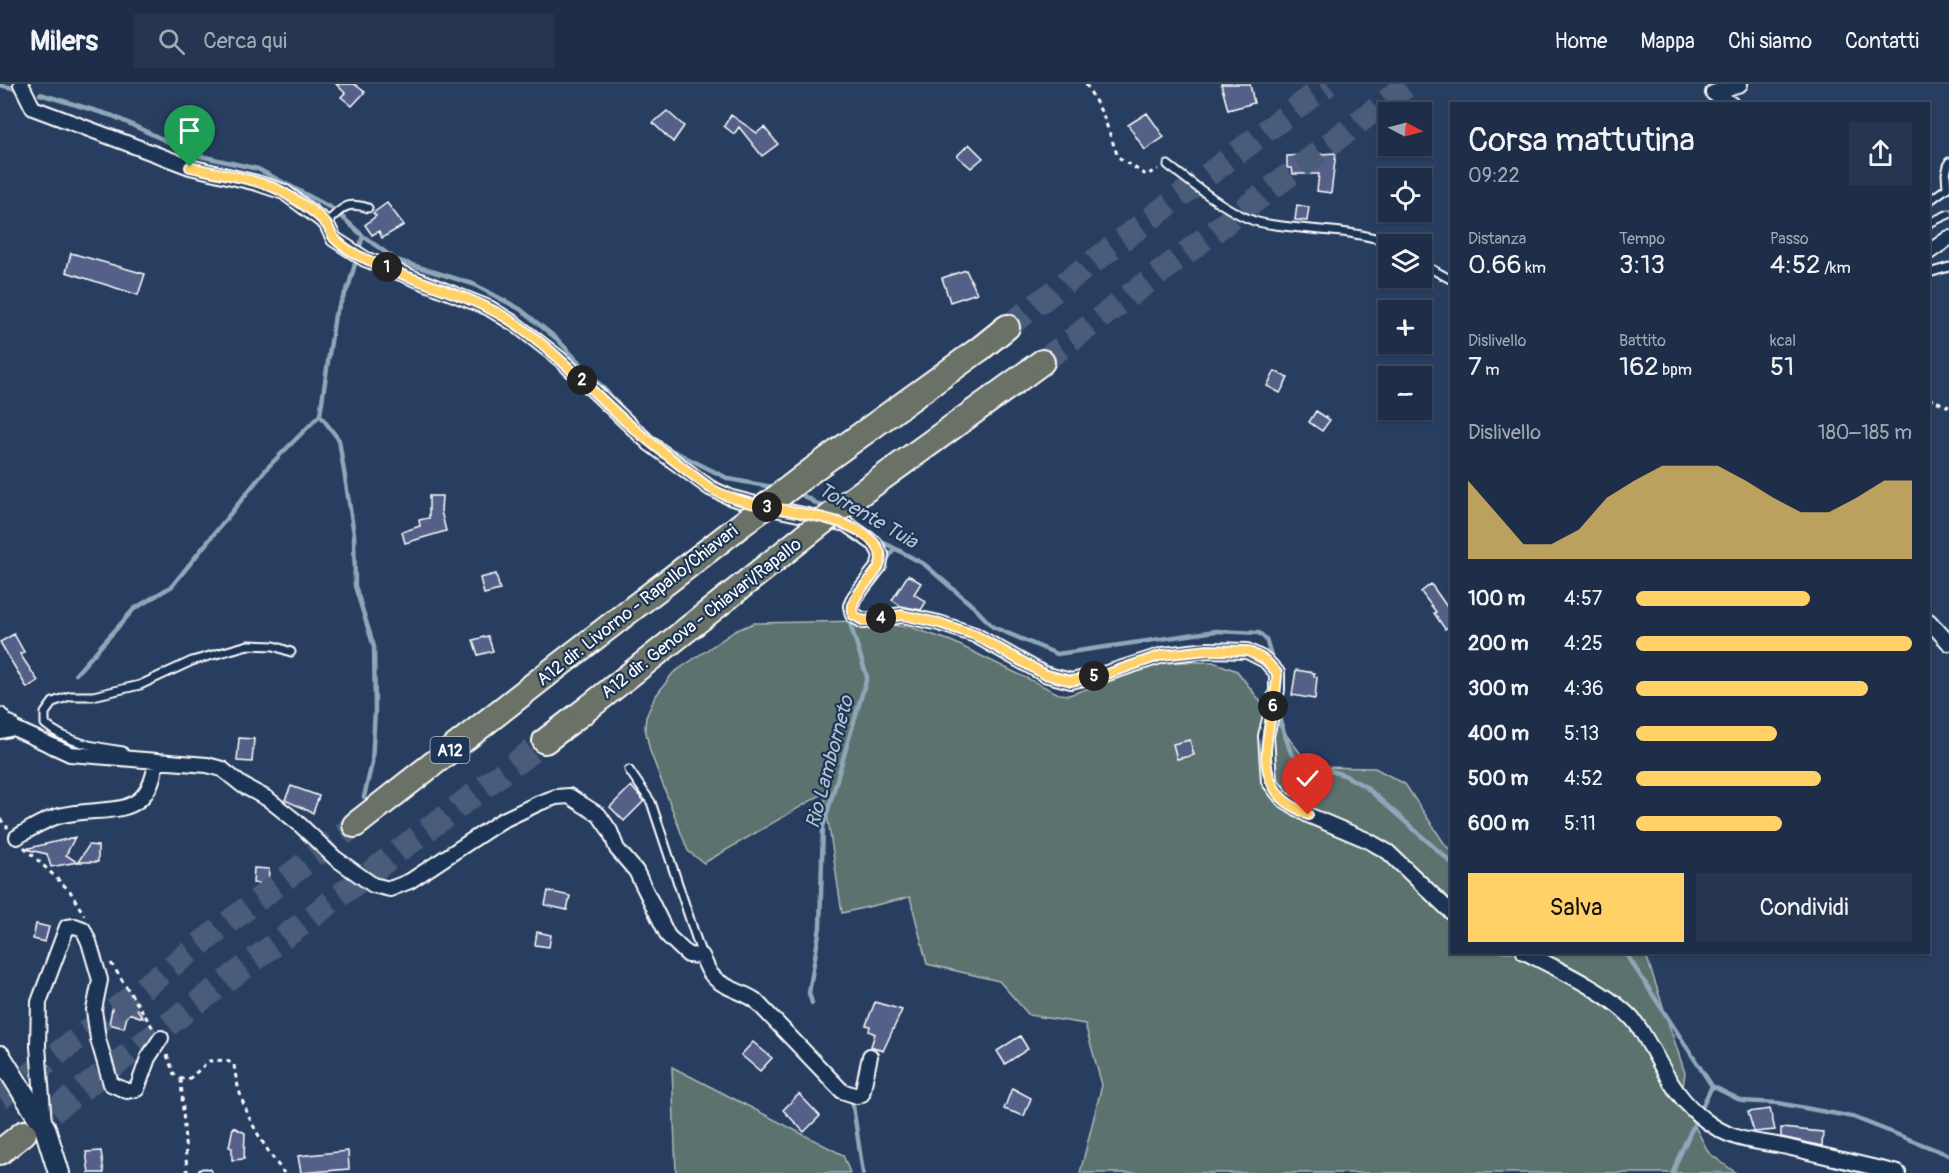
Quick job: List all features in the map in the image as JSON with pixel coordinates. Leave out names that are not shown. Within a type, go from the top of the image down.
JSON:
[{"type":"highway","name":"A12 dir. Livorno - Rapallo/Chiavari","points":[[355,825],[815,468],[1007,327]]},
{"type":"highway","name":"A12 dir. Genova - Chiavari/Rapallo","points":[[545,741],[839,509],[1042,362]]},
{"type":"highway","points":[[0,1152],[34,1131]]},
{"type":"street","points":[[21,84],[33,108],[190,167],[284,192],[326,223],[334,239],[365,259],[489,308],[515,324],[560,359],[649,443],[710,488],[743,501],[846,524],[875,544],[881,555],[879,566],[855,597],[851,606],[853,615],[864,621],[902,615],[939,623],[975,635],[1044,674],[1071,681],[1107,674],[1162,655],[1208,650],[1248,651],[1265,660],[1277,673],[1277,690],[1266,736],[1269,781],[1282,800],[1388,852],[1450,911]]},
{"type":"street","points":[[1728,102],[1713,93],[1740,84]]},
{"type":"street","points":[[1930,251],[1949,238]]},
{"type":"street","points":[[1930,622],[1949,643]]},
{"type":"street","points":[[3,723],[70,754],[222,769],[242,785],[268,799],[297,822],[335,858],[373,885],[390,889],[410,880],[501,821],[539,803],[556,797],[569,796],[599,815],[610,831],[617,849],[636,871],[668,936],[688,955],[702,956],[711,975],[719,982],[755,1000],[842,1090],[856,1096],[862,1094],[870,1056]]},
{"type":"street","points":[[17,837],[57,816],[133,806],[146,792],[154,778],[156,761]]},
{"type":"street","points":[[34,1131],[39,1002],[67,927],[75,926],[83,929],[100,980],[94,1010],[98,1039],[111,1084],[127,1091],[137,1089],[148,1058],[161,1038]]},
{"type":"street","points":[[1528,954],[1569,975],[1608,999],[1637,1025],[1681,1100],[1708,1123],[1741,1141],[1783,1146],[1898,1173]]},
{"type":"street","points":[[0,1056],[34,1131],[59,1173]]},
{"type":"lane","points":[[1930,200],[1947,188],[1946,174],[1949,162]]},
{"type":"lane","points":[[1168,165],[1224,205],[1256,221],[1353,233],[1378,240]]},
{"type":"lane","points":[[326,223],[347,204],[353,203],[368,208]]},
{"type":"lane","points":[[1930,223],[1949,214]]},
{"type":"lane","points":[[1930,273],[1949,267]]},
{"type":"lane","points":[[1432,269],[1450,279]]},
{"type":"lane","points":[[128,759],[123,751],[90,746],[55,732],[45,724],[45,713],[53,702],[70,696],[93,696],[140,685],[192,661],[248,645],[274,646],[291,652]]},
{"type":"lane","points":[[629,770],[651,802],[702,956]]},
{"type":"path","points":[[1086,84],[1102,115],[1118,157],[1146,175],[1168,165]]},
{"type":"path","points":[[1930,398],[1949,407]]},
{"type":"path","points":[[0,819],[27,851],[70,891],[85,917]]},
{"type":"path","points":[[109,960],[161,1038],[174,1074],[181,1079],[190,1078],[209,1061],[226,1060],[234,1065],[243,1105],[262,1144],[284,1173]]},
{"type":"path","points":[[181,1079],[187,1173]]},
{"type":"green space","points":[[864,621],[913,628],[951,641],[1059,694],[1069,695],[1167,662],[1213,662],[1237,671],[1311,767],[1375,768],[1405,784],[1450,849],[1450,954],[1646,955],[1685,1073],[1681,1100],[1709,1153],[1736,1173],[1080,1173],[1102,1085],[1085,1024],[1029,1015],[999,981],[927,964],[910,897],[842,913],[824,793],[704,863],[688,851],[650,751],[645,728],[646,717],[655,697],[673,673],[735,631],[754,623]]},
{"type":"green space","points":[[672,1067],[843,1155],[850,1173],[676,1173]]},
{"type":"building","points":[[336,84],[354,84],[365,92],[352,106],[341,97],[345,93]]},
{"type":"building","points":[[1221,84],[1250,84],[1254,103],[1228,110]]},
{"type":"building","points":[[667,111],[684,126],[673,142],[653,123]]},
{"type":"building","points":[[1147,113],[1164,137],[1145,150],[1128,125]]},
{"type":"building","points":[[731,115],[757,133],[764,127],[778,144],[762,156],[739,127],[734,134],[724,126]]},
{"type":"building","points":[[969,144],[983,158],[971,168],[957,156]]},
{"type":"building","points":[[1336,153],[1331,193],[1317,191],[1319,174],[1293,174],[1292,168],[1287,168],[1287,156]]},
{"type":"building","points":[[387,203],[404,225],[382,238],[379,231],[372,235],[365,225],[376,216],[373,213]]},
{"type":"building","points":[[1297,205],[1309,207],[1307,221],[1295,220]]},
{"type":"building","points":[[71,253],[145,274],[138,295],[66,272]]},
{"type":"building","points":[[966,270],[977,293],[950,302],[942,278]]},
{"type":"building","points":[[1275,371],[1288,378],[1280,393],[1267,386]]},
{"type":"building","points":[[1316,411],[1330,420],[1322,431],[1309,422]]},
{"type":"building","points":[[429,496],[442,496],[441,511],[446,531],[405,543],[402,532],[420,526],[419,520],[429,518]]},
{"type":"building","points":[[496,574],[500,590],[484,594],[480,578]]},
{"type":"building","points":[[908,575],[921,583],[914,594],[926,602],[921,610],[901,606],[892,600]]},
{"type":"building","points":[[1431,584],[1450,611],[1450,625],[1445,629],[1421,592]]},
{"type":"building","points":[[14,634],[24,652],[20,654],[38,681],[27,688],[0,642]]},
{"type":"building","points":[[488,636],[493,651],[478,655],[473,640]]},
{"type":"building","points":[[1296,670],[1314,673],[1317,677],[1315,699],[1292,695]]},
{"type":"building","points":[[239,738],[254,739],[252,762],[237,761]]},
{"type":"building","points":[[1190,740],[1194,755],[1177,759],[1173,744]]},
{"type":"building","points":[[291,786],[319,796],[313,813],[285,800]]},
{"type":"building","points":[[631,786],[644,801],[624,821],[610,807]]},
{"type":"building","points":[[75,837],[66,855],[77,862],[51,867],[47,854],[25,849]]},
{"type":"building","points":[[89,845],[98,846],[98,862],[78,862]]},
{"type":"building","points":[[254,868],[269,869],[268,884],[253,883]]},
{"type":"building","points":[[548,891],[570,896],[567,910],[545,905]]},
{"type":"building","points":[[36,924],[49,927],[45,942],[33,939]]},
{"type":"building","points":[[537,932],[551,935],[549,947],[535,945]]},
{"type":"building","points":[[124,989],[143,1018],[128,1013],[124,1028],[109,1024],[113,1004]]},
{"type":"building","points":[[875,1002],[902,1010],[883,1051],[871,1046],[875,1034],[869,1031],[870,1026],[866,1025]]},
{"type":"building","points":[[1020,1036],[1028,1049],[1005,1064],[997,1051]]},
{"type":"building","points":[[753,1042],[772,1058],[760,1071],[741,1055]]},
{"type":"building","points":[[1012,1088],[1031,1098],[1024,1116],[1004,1109]]},
{"type":"building","points":[[799,1094],[820,1116],[804,1132],[783,1110]]},
{"type":"building","points":[[1770,1109],[1775,1130],[1754,1132],[1748,1112]]},
{"type":"building","points":[[233,1127],[245,1133],[244,1159],[232,1160],[232,1148],[229,1147]]},
{"type":"building","points":[[1781,1128],[1823,1132],[1822,1146],[1781,1137]]},
{"type":"building","points":[[101,1151],[104,1173],[89,1173],[86,1152]]},
{"type":"building","points":[[348,1151],[349,1169],[301,1173],[298,1156]]},
{"type":"waterway","name":"Torrente Tuia","points":[[0,85],[17,89]]},
{"type":"waterway","name":"Torrente Tuia","points":[[40,94],[113,116],[196,155],[258,169],[335,210]]},
{"type":"waterway","name":"Torrente Tuia","points":[[339,214],[363,236],[396,260],[473,284],[520,309],[557,339],[623,409]]},
{"type":"waterway","points":[[76,674],[134,609],[172,586],[268,467],[320,415],[335,315],[349,285],[363,236]]},
{"type":"waterway","points":[[320,415],[339,440],[354,534],[355,586],[374,647],[375,710],[372,763],[364,797]]},
{"type":"waterway","name":"Torrente Tuia","points":[[665,447],[729,479],[777,488]]},
{"type":"waterway","name":"Torrente Tuia","points":[[797,492],[826,509]]},
{"type":"waterway","name":"Torrente Tuia","points":[[877,539],[924,564],[974,607],[993,627],[1057,654],[1216,631],[1259,633],[1266,639],[1273,662]]},
{"type":"waterway","name":"Rio Lamborneto","points":[[884,564],[894,549]]},
{"type":"waterway","name":"Rio Lamborneto","points":[[812,1003],[809,993],[820,927],[823,827],[867,677],[848,617]]},
{"type":"waterway","name":"Torrente Tuia","points":[[1277,712],[1291,753],[1299,761],[1344,775],[1366,787],[1450,861]]},
{"type":"waterway","name":"Torrente Tuia","points":[[1626,954],[1712,1086],[1742,1101],[1778,1103],[1853,1117],[1949,1155]]},
{"type":"waterway","points":[[1673,1173],[1712,1086]]},
{"type":"waterway","name":"Rio Lamborneto","points":[[852,1099],[863,1173]]},
{"type":"tunnel","points":[[1007,327],[1328,84]]},
{"type":"tunnel","points":[[1042,362],[1409,84]]},
{"type":"tunnel","points":[[24,1133],[545,741]]},
{"type":"tunnel","points":[[0,1098],[355,825]]},
{"type":"route","points":[[190,167],[284,192],[326,223],[334,239],[365,259],[489,308],[515,324],[560,359],[649,443],[710,488],[732,498],[846,524],[861,534],[875,544],[881,555],[879,566],[855,597],[851,606],[853,615],[864,621],[902,615],[939,623],[975,635],[1044,674],[1071,681],[1107,674],[1162,655],[1208,650],[1248,651],[1265,660],[1277,673],[1277,690],[1266,736],[1269,781],[1282,800],[1308,815]]}]
